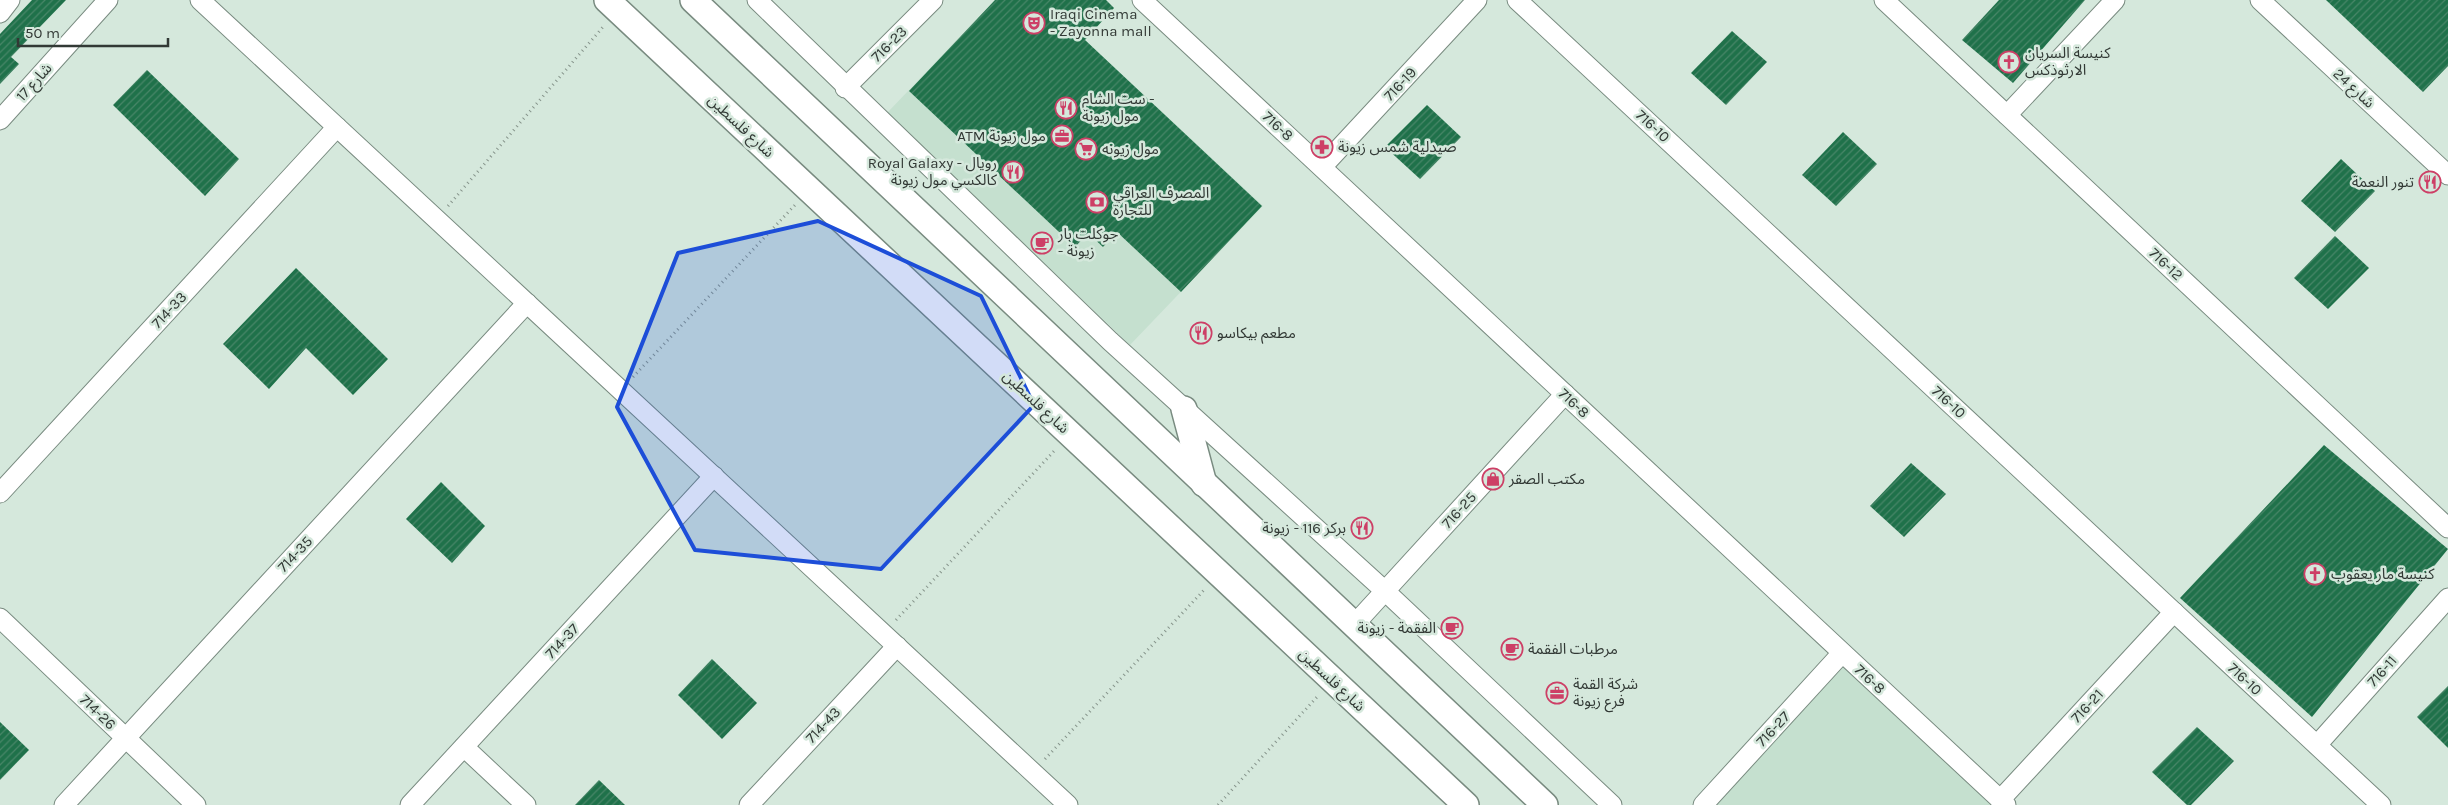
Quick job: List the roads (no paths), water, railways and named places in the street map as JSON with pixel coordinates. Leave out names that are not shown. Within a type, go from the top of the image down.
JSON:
[{"type":"main road","points":[[693,0],[1353,626],[1545,805]]},
{"type":"main road","name":"شارع فلسطين","points":[[612,5],[1466,805]]},
{"type":"main road","points":[[1184,409],[1204,484]]},
{"type":"street","points":[[0,14],[10,0]]},
{"type":"street","name":"شارع 17","points":[[0,120],[108,0]]},
{"type":"street","points":[[200,0],[1068,805]]},
{"type":"street","points":[[757,0],[845,88],[1110,341],[1385,591],[1612,805]]},
{"type":"street","name":"716-23","points":[[845,88],[933,0]]},
{"type":"street","name":"716-8","points":[[1142,0],[2003,802]]},
{"type":"street","name":"716-19","points":[[1322,167],[1477,0]]},
{"type":"street","name":"716-10","points":[[1517,0],[2381,805]]},
{"type":"street","name":"716-12","points":[[1884,0],[2448,528]]},
{"type":"street","points":[[2007,116],[2114,0]]},
{"type":"street","name":"شارع 24","points":[[2260,0],[2448,175]]},
{"type":"street","name":"714-33","points":[[0,494],[337,127]]},
{"type":"street","name":"714-35","points":[[64,805],[527,303]]},
{"type":"street","name":"716-25","points":[[1353,626],[1565,394]]},
{"type":"street","name":"714-37","points":[[410,805],[714,476]]},
{"type":"street","name":"716-11","points":[[2316,745],[2448,598]]},
{"type":"street","name":"716-21","points":[[2003,802],[2174,612]]},
{"type":"street","name":"714-26","points":[[0,618],[196,805]]},
{"type":"street","name":"714-43","points":[[749,805],[890,640]]},
{"type":"street","name":"716-27","points":[[1703,805],[1842,653]]},
{"type":"street","points":[[464,747],[526,805]]},
{"type":"place","name":"Iraqi Cinema - Zayonna mall","points":[[1034,23]]},
{"type":"place","name":"كنيسة السريان الارثوذكس","points":[[2009,62]]},
{"type":"place","name":"ست الشام - مول زيونة","points":[[1066,108]]},
{"type":"place","name":"ATM مول زيونة","points":[[1062,136]]},
{"type":"place","name":"صيدلية شمس زيونة","points":[[1322,147]]},
{"type":"place","name":"مول زيونه","points":[[1086,149]]},
{"type":"place","name":"Royal Galaxy - رويال كالكسي مول زيونة","points":[[1013,172]]},
{"type":"place","name":"تنور النعمة","points":[[2430,182]]},
{"type":"place","name":"المصرف العراقي للتجارة","points":[[1097,202]]},
{"type":"place","name":"جوكلت بار - زيونة","points":[[1042,243]]},
{"type":"place","name":"مطعم بيكاسو","points":[[1201,333]]},
{"type":"place","name":"مكتب الصقر","points":[[1493,479]]},
{"type":"place","name":"بركر 116 - زيونة","points":[[1362,528]]},
{"type":"place","name":"كنيسة مار يعقوب","points":[[2315,574]]},
{"type":"place","name":"الفقمة - زيونة","points":[[1452,628]]},
{"type":"place","name":"مرطبات الفقمة","points":[[1512,649]]},
{"type":"place","name":"شركة القمة فرع زيونة","points":[[1557,693]]}]
